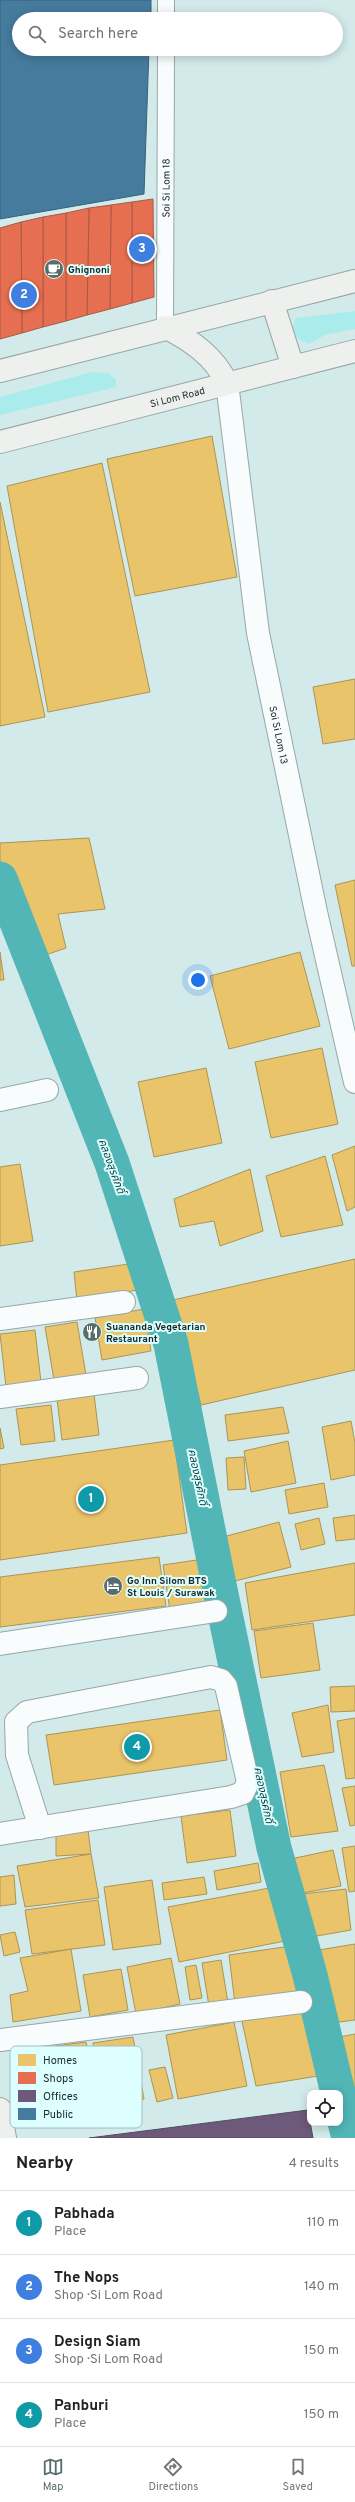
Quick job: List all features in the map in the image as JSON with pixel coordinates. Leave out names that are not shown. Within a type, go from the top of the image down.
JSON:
[{"type":"main road","points":[[0,371],[165,327],[355,281]]},
{"type":"main road","points":[[272,301],[292,367]]},
{"type":"main road","points":[[165,327],[185,337],[210,357],[220,368],[228,383]]},
{"type":"main road","name":"Si Lom Road","points":[[0,442],[355,351]]},
{"type":"main road","points":[[0,2109],[5,2138]]},
{"type":"street","name":"Soi Si Lom 13","points":[[228,383],[258,633],[316,912],[355,1082]]},
{"type":"street","points":[[0,1100],[47,1090]]},
{"type":"street","points":[[0,1319],[124,1302]]},
{"type":"street","points":[[0,1397],[137,1378]]},
{"type":"street","points":[[0,1644],[216,1610]]},
{"type":"street","points":[[0,1834],[40,1828],[243,1793],[248,1782],[226,1686],[221,1680],[211,1677],[27,1712],[16,1722],[17,1755],[40,1828]]},
{"type":"street","points":[[0,2040],[301,2002]]},
{"type":"lane","points":[[166,0],[166,12]]},
{"type":"lane","name":"Soi Si Lom 18","points":[[165,327],[166,56]]},
{"type":"shaded area","points":[[355,311],[355,329],[325,335],[309,344],[298,339],[292,328],[296,318]]},
{"type":"shaded area","points":[[92,372],[108,373],[116,380],[116,387],[0,415],[0,397]]},
{"type":"building: Homes","points":[[212,436],[237,577],[135,596],[107,459]]},
{"type":"building: Homes","points":[[102,463],[150,692],[48,712],[7,486]]},
{"type":"building: Homes","points":[[0,502],[45,717],[0,726]]},
{"type":"building: Homes","points":[[355,679],[355,739],[323,744],[313,687]]},
{"type":"building: Homes","points":[[89,838],[105,909],[58,914],[66,948],[34,959],[0,861],[0,843]]},
{"type":"building: Homes","points":[[355,880],[355,966],[352,966],[335,885]]},
{"type":"building: Homes","points":[[0,952],[4,980],[0,980]]},
{"type":"building: Homes","points":[[300,952],[320,1026],[229,1049],[210,976]]},
{"type":"building: Homes","points":[[322,1048],[338,1124],[271,1138],[255,1062]]},
{"type":"building: Homes","points":[[206,1068],[222,1143],[154,1157],[138,1082]]},
{"type":"building: Homes","points":[[355,1146],[355,1207],[347,1211],[332,1155]]},
{"type":"building: Homes","points":[[325,1156],[343,1225],[281,1237],[266,1176]]},
{"type":"building: Homes","points":[[20,1164],[33,1241],[0,1246],[0,1167]]},
{"type":"building: Homes","points":[[250,1169],[263,1231],[220,1246],[214,1221],[180,1227],[174,1199]]},
{"type":"building: Homes","points":[[355,1259],[355,1370],[201,1405],[173,1300]]},
{"type":"building: Homes","points":[[142,1262],[148,1288],[77,1301],[74,1272]]},
{"type":"building: Homes","points":[[144,1309],[151,1351],[102,1360],[95,1318]]},
{"type":"building: Homes","points":[[77,1322],[86,1375],[54,1380],[45,1327]]},
{"type":"building: Homes","points":[[35,1330],[41,1382],[6,1387],[0,1334]]},
{"type":"building: Homes","points":[[94,1394],[99,1435],[62,1440],[57,1399]]},
{"type":"building: Homes","points":[[51,1405],[55,1441],[21,1445],[16,1409]]},
{"type":"building: Homes","points":[[283,1407],[289,1433],[228,1441],[225,1415]]},
{"type":"building: Homes","points":[[351,1421],[355,1443],[355,1475],[331,1480],[322,1427]]},
{"type":"building: Homes","points":[[0,1428],[4,1448],[0,1449]]},
{"type":"building: Homes","points":[[174,1440],[187,1533],[0,1560],[0,1465]]},
{"type":"building: Homes","points":[[288,1441],[296,1483],[251,1492],[244,1451]]},
{"type":"building: Homes","points":[[244,1457],[246,1489],[228,1490],[226,1458]]},
{"type":"building: Homes","points":[[324,1483],[328,1507],[289,1514],[285,1490]]},
{"type":"building: Homes","points":[[355,1515],[355,1539],[336,1541],[333,1518]]},
{"type":"building: Homes","points":[[319,1518],[325,1544],[301,1550],[295,1524]]},
{"type":"building: Homes","points":[[279,1522],[291,1567],[235,1581],[223,1537]]},
{"type":"building: Homes","points":[[159,1557],[166,1606],[0,1627],[0,1577]]},
{"type":"building: Homes","points":[[210,1558],[217,1604],[170,1611],[163,1565]]},
{"type":"building: Homes","points":[[355,1563],[355,1615],[252,1630],[245,1583]]},
{"type":"building: Homes","points":[[313,1623],[320,1670],[261,1678],[254,1631]]},
{"type":"building: Homes","points":[[355,1686],[355,1711],[331,1712],[330,1687]]},
{"type":"building: Homes","points":[[328,1705],[334,1752],[302,1757],[292,1713]]},
{"type":"building: Homes","points":[[220,1710],[227,1760],[54,1785],[46,1735]]},
{"type":"building: Homes","points":[[355,1718],[355,1778],[346,1779],[337,1721]]},
{"type":"building: Homes","points":[[324,1765],[338,1831],[291,1837],[280,1772]]},
{"type":"building: Homes","points":[[355,1786],[355,1825],[350,1826],[342,1788]]},
{"type":"building: Homes","points":[[230,1810],[236,1856],[187,1863],[181,1816]]},
{"type":"building: Homes","points":[[56,1830],[88,1830],[91,1854],[56,1856]]},
{"type":"building: Homes","points":[[355,1846],[355,1891],[349,1892],[342,1848]]},
{"type":"building: Homes","points":[[333,1850],[341,1886],[291,1895],[286,1860]]},
{"type":"building: Homes","points":[[91,1854],[99,1898],[25,1907],[17,1866]]},
{"type":"building: Homes","points":[[258,1863],[261,1882],[217,1890],[214,1871]]},
{"type":"building: Homes","points":[[14,1875],[16,1904],[0,1906],[0,1877]]},
{"type":"building: Homes","points":[[204,1877],[207,1894],[164,1900],[162,1883]]},
{"type":"building: Homes","points":[[152,1880],[161,1944],[113,1950],[104,1887]]},
{"type":"building: Homes","points":[[280,1886],[290,1940],[179,1962],[168,1907]]},
{"type":"building: Homes","points":[[346,1889],[351,1930],[300,1939],[293,1895]]},
{"type":"building: Homes","points":[[98,1900],[105,1945],[32,1954],[25,1910]]},
{"type":"building: Homes","points":[[15,1932],[20,1952],[4,1956],[0,1935]]},
{"type":"building: Homes","points":[[355,1944],[355,2020],[332,2023],[319,1950]]},
{"type":"building: Homes","points":[[291,1946],[300,1994],[235,2004],[229,1955]]},
{"type":"building: Homes","points":[[71,1949],[81,2011],[13,2022],[10,1995],[28,1991],[20,1958]]},
{"type":"building: Homes","points":[[171,1958],[180,2004],[136,2014],[127,1967]]},
{"type":"building: Homes","points":[[221,1960],[228,2003],[209,2006],[202,1963]]},
{"type":"building: Homes","points":[[196,1965],[202,1998],[190,2000],[185,1967]]},
{"type":"building: Homes","points":[[121,1969],[128,2010],[90,2017],[83,1975]]},
{"type":"building: Homes","points":[[309,2011],[318,2076],[256,2086],[242,2021]]},
{"type":"building: Homes","points":[[234,2022],[247,2086],[178,2099],[166,2035]]},
{"type":"building: Homes","points":[[355,2034],[355,2128],[353,2128],[334,2038]]},
{"type":"building: Homes","points":[[133,2037],[135,2046],[93,2046],[93,2043]]},
{"type":"building: Homes","points":[[86,2042],[87,2046],[56,2046]]},
{"type":"building: Homes","points":[[165,2067],[173,2098],[157,2102],[149,2070]]},
{"type":"building: Homes","points":[[142,2088],[144,2099],[142,2099]]},
{"type":"building: Shops","points":[[153,199],[154,297],[132,303],[132,202]]},
{"type":"building: Shops","points":[[132,202],[132,303],[110,309],[111,205]]},
{"type":"building: Shops","points":[[111,205],[110,309],[87,315],[89,208]]},
{"type":"building: Shops","points":[[89,208],[87,315],[66,321],[66,213]]},
{"type":"building: Shops","name":"Ghignoni","points":[[66,213],[66,321],[43,327],[43,217]]},
{"type":"building: Shops","points":[[43,217],[43,327],[22,333],[21,222]]},
{"type":"building: Shops","points":[[21,222],[22,333],[0,339],[0,228]]},
{"type":"building: Offices","points":[[307,2110],[307,2126],[311,2126],[313,2138],[89,2138]]},
{"type":"building: Public","points":[[0,0],[151,0],[151,12],[12,12],[12,56],[149,56],[144,194],[0,219]]},
{"type":"waterway","name":"คลองสุรศักดิ์","points":[[0,879],[112,1163],[171,1344],[218,1580],[274,1848],[310,1975],[337,2090]]},
{"type":"waterway","name":"คลองสุรศักดิ์","points":[[343,2114],[349,2138]]},
{"type":"place","name":"Design Siam","points":[[142,249]]},
{"type":"place","name":"Ghignoni","points":[[54,269]]},
{"type":"place","name":"The Nops","points":[[24,295]]},
{"type":"place","name":"Suananda Vegetarian Restaurant","points":[[92,1332]]},
{"type":"place","name":"Pabhada","points":[[91,1499]]},
{"type":"place","name":"Go Inn Silom BTS St Louis / Surawak","points":[[113,1586]]},
{"type":"place","name":"Panburi","points":[[137,1747]]}]
